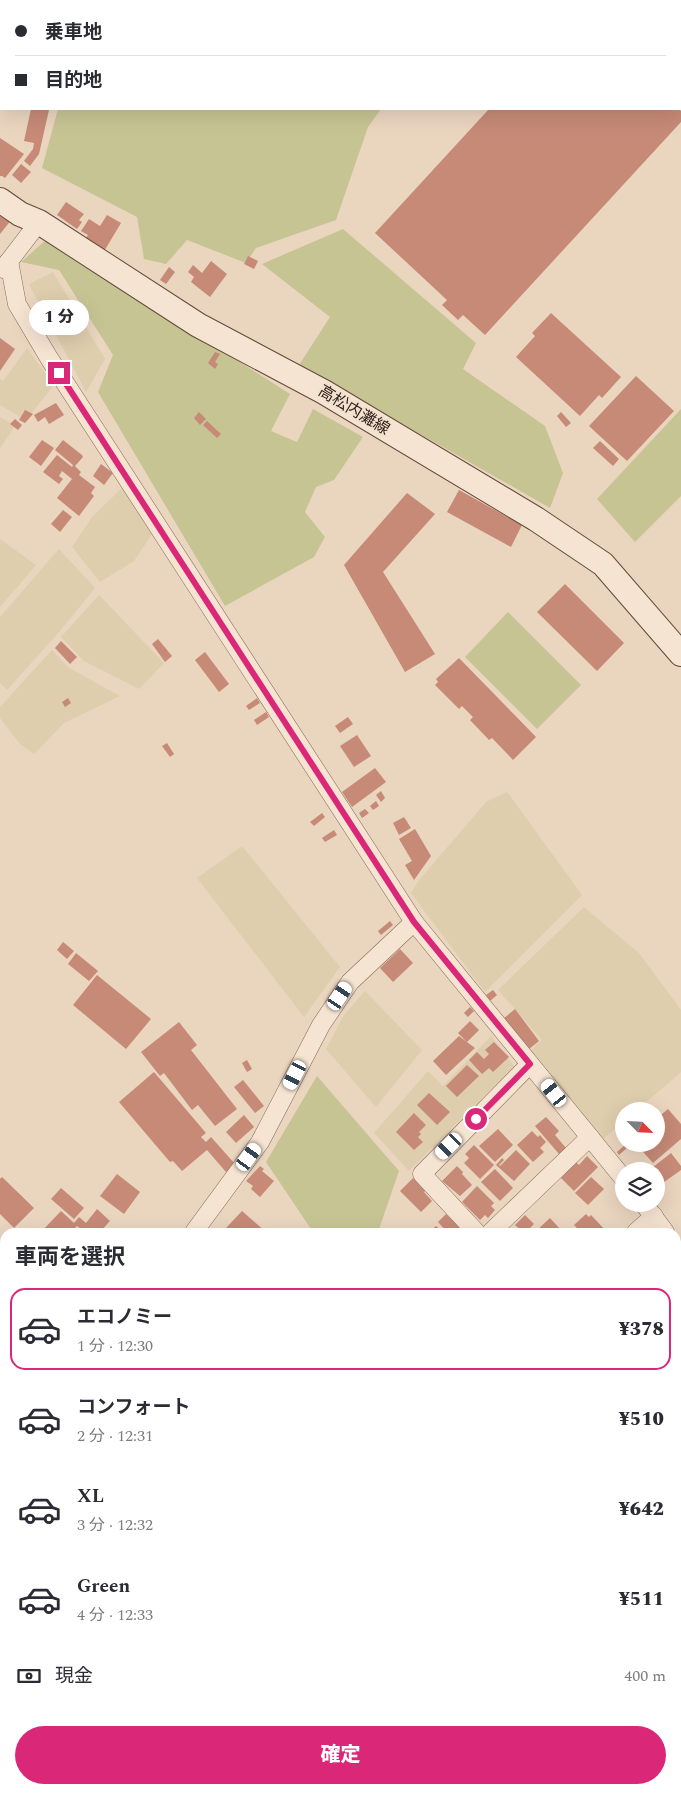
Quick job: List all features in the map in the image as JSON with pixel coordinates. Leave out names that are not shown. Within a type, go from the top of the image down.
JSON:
[{"type":"main road","name":"高松内灘線","points":[[0,200],[20,214],[39,222],[198,325],[324,392],[536,519],[603,564],[681,654]]},
{"type":"street","points":[[39,222],[4,267],[16,304],[414,922],[615,1168]]},
{"type":"street","points":[[197,1228],[260,1142],[321,1025],[350,982],[414,922]]},
{"type":"street","points":[[472,1228],[422,1174],[530,1064]]},
{"type":"street","points":[[495,1228],[590,1137]]},
{"type":"street","points":[[638,1228],[648,1212]]},
{"type":"street","points":[[651,1212],[663,1228]]},
{"type":"shaded area","points":[[58,110],[380,110],[368,127],[336,220],[256,248],[246,263],[187,240],[166,264],[144,259],[137,217],[42,168]]},
{"type":"shaded area","points":[[343,229],[476,343],[463,369],[545,426],[563,473],[550,508],[299,365],[330,317],[262,264]]},
{"type":"shaded area","points":[[47,239],[290,394],[271,431],[297,442],[313,409],[363,437],[334,480],[316,487],[305,512],[325,537],[314,557],[225,606],[98,392],[113,355],[59,270],[21,262]]},
{"type":"shaded area","points":[[53,272],[105,359],[86,392],[29,284]]},
{"type":"shaded area","points":[[27,348],[54,385],[26,420],[0,405],[0,379],[3,381]]},
{"type":"shaded area","points":[[681,409],[681,496],[635,542],[597,499]]},
{"type":"shaded area","points":[[0,417],[15,426],[0,448]]},
{"type":"shaded area","points":[[122,488],[152,534],[134,561],[100,582],[72,547],[92,517]]},
{"type":"shaded area","points":[[0,539],[36,565],[0,607]]},
{"type":"shaded area","points":[[59,549],[95,588],[7,690],[0,683],[0,617]]},
{"type":"shaded area","points":[[99,595],[164,663],[139,689],[84,661],[61,637]]},
{"type":"shaded area","points":[[508,612],[581,685],[537,729],[465,657]]},
{"type":"shaded area","points":[[52,650],[69,668],[120,696],[64,723],[34,754],[20,744],[0,718],[0,707]]},
{"type":"shaded area","points":[[507,792],[582,895],[485,992],[411,893],[420,879],[486,802]]},
{"type":"shaded area","points":[[242,846],[340,967],[304,1017],[197,878]]},
{"type":"shaded area","points":[[584,907],[639,953],[681,1010],[681,1072],[646,1102],[615,1102],[615,1129],[603,1139],[528,1053],[542,1040],[498,990]]},
{"type":"shaded area","points":[[365,991],[422,1050],[376,1107],[326,1049],[344,1015]]},
{"type":"shaded area","points":[[491,1036],[514,1066],[409,1171],[374,1133],[428,1071],[443,1086]]},
{"type":"shaded area","points":[[317,1076],[399,1171],[379,1228],[310,1228],[266,1162]]},
{"type":"building","points":[[31,110],[49,110],[39,154],[30,166],[24,161],[33,149],[34,143],[24,141]]},
{"type":"building","points":[[488,110],[681,111],[681,122],[485,335],[463,315],[458,320],[442,305],[447,300],[375,233]]},
{"type":"building","points":[[0,138],[24,154],[5,178],[0,176]]},
{"type":"building","points":[[21,164],[31,172],[21,183],[12,175]]},
{"type":"building","points":[[66,202],[84,214],[79,220],[82,222],[77,229],[57,215]]},
{"type":"building","points":[[0,210],[12,219],[0,234]]},
{"type":"building","points":[[107,215],[121,223],[103,253],[84,241],[88,235],[81,231],[89,219],[100,226]]},
{"type":"building","points":[[248,256],[258,261],[254,269],[244,264]]},
{"type":"building","points":[[211,261],[227,274],[210,297],[191,282],[194,277],[188,272],[193,265],[202,273]]},
{"type":"building","points":[[169,267],[175,272],[166,284],[160,280]]},
{"type":"building","points":[[551,313],[621,377],[602,398],[599,395],[580,416],[516,357],[535,336],[532,333]]},
{"type":"building","points":[[0,338],[15,349],[0,371]]},
{"type":"building","points":[[215,352],[220,354],[215,362],[218,364],[215,369],[208,363]]},
{"type":"building","points":[[636,376],[674,411],[627,461],[589,426]]},
{"type":"building","points":[[56,403],[64,415],[49,424],[45,417],[38,422],[34,415]]},
{"type":"building","points":[[25,410],[33,414],[25,423],[19,420]]},
{"type":"building","points":[[199,412],[206,419],[200,425],[194,418]]},
{"type":"building","points":[[561,412],[571,423],[566,427],[557,416]]},
{"type":"building","points":[[15,419],[22,425],[18,430],[10,424]]},
{"type":"building","points":[[207,421],[221,434],[217,438],[203,425]]},
{"type":"building","points":[[42,440],[54,448],[41,466],[29,457]]},
{"type":"building","points":[[63,440],[82,455],[83,457],[75,466],[81,472],[79,475],[95,487],[91,493],[94,496],[79,516],[57,498],[72,479],[62,471],[59,476],[63,479],[59,484],[43,472],[57,455],[72,467],[73,465],[55,450]]},
{"type":"building","points":[[600,441],[619,459],[613,466],[593,448]]},
{"type":"building","points":[[101,464],[113,473],[104,485],[93,476]]},
{"type":"building","points":[[459,490],[522,525],[511,547],[447,512]]},
{"type":"building","points":[[407,493],[435,514],[383,572],[435,654],[405,672],[344,565]]},
{"type":"building","points":[[63,510],[72,517],[60,532],[51,524]]},
{"type":"building","points":[[565,584],[624,643],[597,671],[537,612]]},
{"type":"building","points":[[158,639],[172,656],[165,662],[152,644]]},
{"type":"building","points":[[61,641],[77,657],[70,664],[55,648]]},
{"type":"building","points":[[205,652],[229,684],[219,692],[195,660]]},
{"type":"building","points":[[459,658],[536,737],[513,760],[492,738],[489,740],[470,720],[473,717],[462,706],[459,709],[435,685],[438,682],[436,679]]},
{"type":"building","points":[[68,698],[71,703],[65,707],[62,702]]},
{"type":"building","points":[[257,698],[260,703],[249,710],[246,706]]},
{"type":"building","points":[[266,712],[269,717],[257,725],[254,720]]},
{"type":"building","points":[[348,717],[353,724],[340,733],[335,726]]},
{"type":"building","points":[[357,735],[371,756],[354,767],[340,746]]},
{"type":"building","points":[[167,743],[174,754],[170,757],[162,746]]},
{"type":"building","points":[[375,768],[386,782],[352,807],[342,792]]},
{"type":"building","points":[[381,791],[385,798],[381,802],[376,795]]},
{"type":"building","points":[[376,801],[379,806],[373,810],[370,806]]},
{"type":"building","points":[[365,809],[369,813],[362,818],[359,813]]},
{"type":"building","points":[[322,813],[325,817],[314,826],[310,822]]},
{"type":"building","points":[[404,817],[411,828],[399,835],[393,823]]},
{"type":"building","points":[[415,829],[431,856],[414,880],[405,865],[412,861],[399,839]]},
{"type":"building","points":[[334,830],[337,835],[325,842],[322,838]]},
{"type":"building","points":[[390,921],[393,925],[381,935],[378,931]]},
{"type":"building","points":[[63,942],[74,951],[67,959],[57,950]]},
{"type":"building","points":[[400,949],[413,963],[393,982],[380,968]]},
{"type":"building","points":[[76,953],[98,971],[89,981],[68,964]]},
{"type":"building","points":[[97,975],[151,1019],[126,1049],[73,1005]]},
{"type":"building","points":[[493,990],[497,995],[490,1001],[486,995]]},
{"type":"building","points":[[470,1007],[474,1011],[468,1017],[464,1013]]},
{"type":"building","points":[[515,1009],[539,1041],[528,1050],[503,1019]]},
{"type":"building","points":[[470,1021],[479,1030],[467,1042],[458,1033]]},
{"type":"building","points":[[179,1022],[197,1045],[191,1050],[237,1109],[215,1126],[198,1105],[192,1110],[164,1073],[160,1076],[141,1052]]},
{"type":"building","points":[[459,1036],[475,1048],[446,1075],[433,1061]]},
{"type":"building","points":[[494,1042],[509,1057],[493,1072],[489,1068],[482,1074],[469,1060],[477,1052],[484,1059],[489,1054],[485,1050]]},
{"type":"building","points":[[247,1060],[252,1069],[247,1072],[242,1063]]},
{"type":"building","points":[[467,1065],[479,1076],[457,1097],[446,1086]]},
{"type":"building","points":[[154,1072],[206,1133],[201,1137],[206,1142],[211,1137],[235,1164],[226,1172],[207,1150],[182,1171],[173,1161],[170,1162],[119,1102]]},
{"type":"building","points":[[243,1080],[264,1106],[255,1113],[234,1087]]},
{"type":"building","points":[[429,1093],[450,1112],[437,1125],[417,1105]]},
{"type":"building","points":[[668,1109],[681,1124],[681,1139],[654,1162],[652,1162],[643,1152],[665,1152],[665,1112]]},
{"type":"building","points":[[414,1113],[426,1125],[419,1132],[421,1134],[418,1137],[423,1142],[414,1150],[396,1132]]},
{"type":"building","points":[[244,1115],[254,1127],[236,1143],[226,1132]]},
{"type":"building","points":[[546,1117],[559,1131],[555,1135],[566,1148],[559,1154],[535,1126]]},
{"type":"building","points":[[498,1129],[513,1145],[495,1162],[479,1146]]},
{"type":"building","points":[[532,1131],[538,1137],[540,1135],[546,1142],[540,1148],[544,1152],[533,1162],[517,1145]]},
{"type":"building","points":[[474,1145],[494,1165],[480,1179],[464,1163],[469,1158],[465,1154]]},
{"type":"building","points":[[516,1150],[530,1164],[514,1181],[496,1165],[502,1158],[504,1160],[500,1166]]},
{"type":"building","points":[[671,1153],[681,1166],[681,1170],[665,1181],[665,1162],[660,1162]]},
{"type":"building","points":[[587,1156],[598,1167],[574,1191],[561,1178],[576,1162],[579,1165]]},
{"type":"building","points":[[260,1166],[264,1169],[262,1171],[274,1181],[260,1197],[251,1189],[253,1186],[246,1181]]},
{"type":"building","points":[[457,1166],[472,1185],[460,1196],[442,1181]]},
{"type":"building","points":[[495,1169],[513,1188],[500,1201],[481,1182]]},
{"type":"building","points":[[117,1174],[140,1192],[124,1214],[100,1196]]},
{"type":"building","points":[[2,1177],[34,1208],[14,1228],[0,1214],[0,1179]]},
{"type":"building","points":[[591,1177],[604,1189],[588,1205],[575,1193]]},
{"type":"building","points":[[413,1178],[426,1190],[424,1192],[432,1201],[421,1212],[400,1191]]},
{"type":"building","points":[[477,1186],[494,1203],[491,1206],[495,1210],[488,1218],[485,1215],[480,1220],[462,1202]]},
{"type":"building","points":[[61,1188],[84,1208],[74,1219],[51,1199]]},
{"type":"building","points":[[97,1209],[110,1221],[104,1228],[80,1228],[77,1226],[75,1228],[45,1228],[61,1211],[74,1223],[79,1217],[86,1223]]},
{"type":"building","points":[[242,1211],[261,1228],[226,1228]]},
{"type":"building","points":[[446,1214],[460,1228],[443,1228],[438,1222]]},
{"type":"building","points":[[586,1214],[589,1217],[591,1215],[603,1228],[577,1228],[574,1225]]},
{"type":"building","points":[[525,1215],[534,1224],[530,1228],[518,1228],[515,1225]]},
{"type":"building","points":[[550,1218],[559,1228],[539,1228]]},
{"type":"route","points":[[59,373],[414,922],[530,1064],[476,1119]]}]
